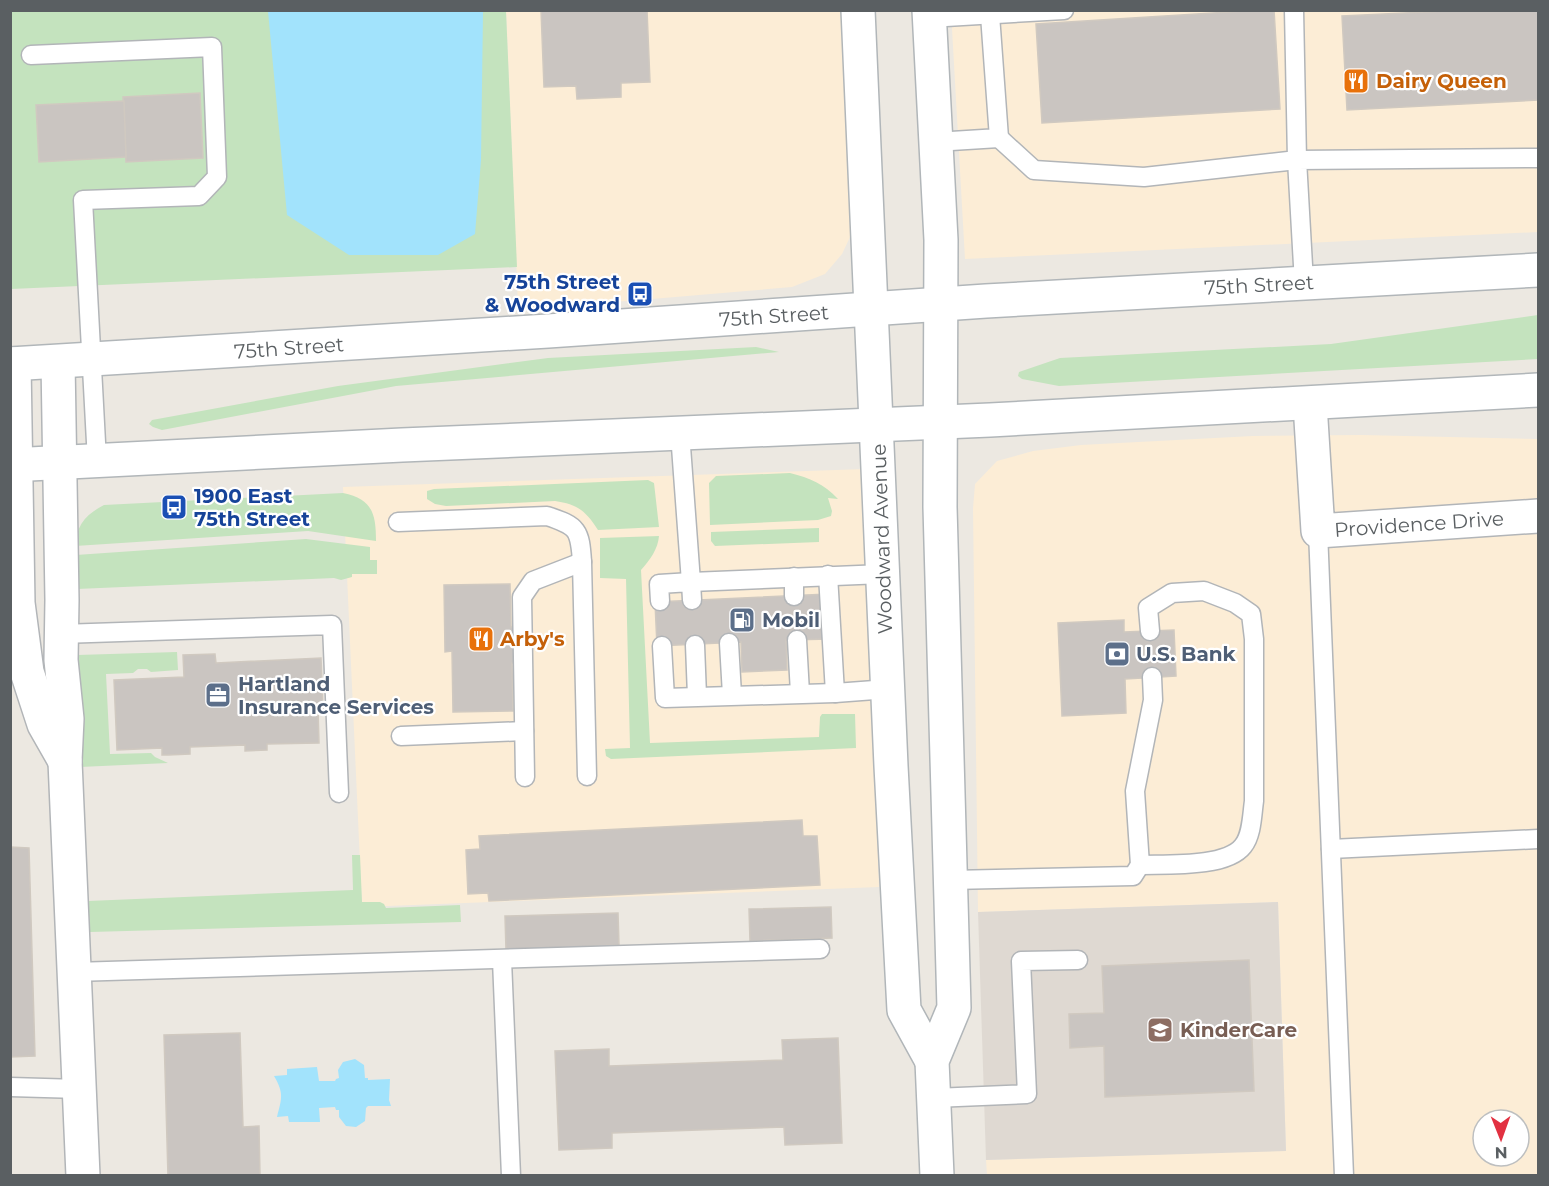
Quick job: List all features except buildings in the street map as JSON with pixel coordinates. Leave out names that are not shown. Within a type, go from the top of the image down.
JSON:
[{"type":"main road","name":"Woodward Avenue","points":[[858,10],[904,1010],[932,1061]]},
{"type":"main road","name":"Woodward Avenue","points":[[929,14],[941,240],[940,517],[954,1008],[932,1061],[937,1176]]},
{"type":"main road","name":"75th Street","points":[[12,364],[941,304],[1539,270]]},
{"type":"main road","points":[[58,362],[61,660],[67,719],[65,762],[83,1176]]},
{"type":"main road","points":[[12,364],[18,603],[16,631],[42,718],[65,762]]},
{"type":"main road","points":[[13,465],[1311,404],[1539,390]]},
{"type":"main road","name":"Providence Drive","points":[[1311,404],[1318,531],[1539,516]]},
{"type":"main road","points":[[16,631],[62,633]]},
{"type":"lane","points":[[929,14],[990,15],[1064,10]]},
{"type":"lane","points":[[1294,10],[1297,160],[1304,283]]},
{"type":"lane","points":[[990,15],[999,138],[1034,170],[1144,177],[1297,160],[1539,158]]},
{"type":"lane","points":[[31,54],[212,47],[217,177],[199,196],[83,200],[97,461]]},
{"type":"lane","points":[[936,142],[999,138]]},
{"type":"lane","points":[[680,433],[692,591]]},
{"type":"lane","points":[[398,522],[547,516],[569,523],[578,534],[582,562],[587,776]]},
{"type":"lane","points":[[1318,531],[1344,1176]]},
{"type":"lane","points":[[525,777],[522,597],[533,581],[582,562]]},
{"type":"lane","points":[[660,602],[659,584],[692,591],[726,589],[794,577],[883,574]]},
{"type":"lane","points":[[828,575],[835,693]]},
{"type":"lane","points":[[794,577],[794,596]]},
{"type":"lane","points":[[1140,865],[1195,863],[1227,858],[1243,846],[1250,828],[1254,801],[1254,639],[1251,614],[1235,603],[1204,591],[1172,592],[1149,608],[1150,632]]},
{"type":"lane","points":[[62,633],[332,625],[339,793]]},
{"type":"lane","points":[[797,640],[800,693]]},
{"type":"lane","points":[[729,643],[732,695]]},
{"type":"lane","points":[[695,645],[697,696]]},
{"type":"lane","points":[[662,646],[665,698],[835,693],[888,688]]},
{"type":"lane","points":[[951,880],[1133,876],[1140,865],[1135,791],[1153,700],[1152,677]]},
{"type":"lane","points":[[401,736],[524,731]]},
{"type":"lane","points":[[1331,849],[1539,839]]},
{"type":"lane","points":[[74,972],[820,949]]},
{"type":"lane","points":[[502,960],[511,1176]]},
{"type":"lane","points":[[934,1098],[1027,1094],[1021,961],[1078,960]]},
{"type":"lane","points":[[10,1087],[79,1089]]},
{"type":"shaded area","points":[[506,11],[841,11],[851,235],[842,254],[825,274],[792,287],[628,301],[518,306]]},
{"type":"shaded area","points":[[951,11],[1538,11],[1538,232],[965,259]]},
{"type":"shaded area","points":[[1362,435],[1538,439],[1538,1175],[987,1175],[986,1160],[1286,1150],[1278,902],[978,912],[973,508],[975,484],[997,461],[1033,451],[1081,445],[1253,436]]},
{"type":"shaded area","points":[[866,469],[879,887],[362,907],[343,487]]},
{"type":"shaded area","points":[[1278,902],[1286,1151],[986,1160],[978,912]]},
{"type":"green space","points":[[10,11],[506,11],[517,267],[11,289]]},
{"type":"green space","points":[[1538,315],[1538,359],[1059,386],[1022,379],[1018,376],[1019,372],[1060,358],[1331,344]]},
{"type":"green space","points":[[756,347],[779,352],[396,386],[162,430],[149,424],[152,420],[338,386],[548,358]]},
{"type":"green space","points":[[790,473],[816,482],[838,499],[828,498],[832,511],[831,516],[818,520],[710,525],[709,483],[716,476]]},
{"type":"green space","points":[[648,480],[654,483],[659,527],[598,530],[580,509],[555,501],[446,506],[435,504],[427,499],[427,491],[434,489]]},
{"type":"green space","points":[[343,493],[366,503],[373,515],[376,541],[308,531],[75,546],[77,532],[83,521],[104,505]]},
{"type":"green space","points":[[819,528],[819,542],[715,546],[711,541],[711,532]]},
{"type":"green space","points":[[659,536],[653,554],[641,570],[650,743],[819,737],[822,714],[855,714],[856,748],[611,759],[606,756],[605,749],[630,748],[626,579],[600,578],[600,538]]},
{"type":"green space","points":[[306,539],[370,547],[370,560],[377,560],[377,574],[352,574],[352,577],[341,580],[334,578],[77,589],[76,555]]},
{"type":"green space","points":[[177,652],[178,670],[151,672],[147,669],[138,669],[133,673],[106,674],[110,754],[151,753],[168,763],[80,767],[77,655]]},
{"type":"green space","points":[[352,855],[360,855],[362,902],[380,902],[386,908],[460,905],[461,922],[90,932],[88,901],[353,890]]},
{"type":"water","points":[[268,11],[483,11],[481,160],[475,234],[438,255],[349,255],[287,215]]},
{"type":"water","points":[[355,1059],[364,1065],[365,1078],[368,1080],[390,1079],[391,1106],[368,1106],[365,1121],[356,1127],[346,1126],[339,1117],[339,1110],[335,1107],[319,1108],[320,1122],[289,1122],[288,1116],[277,1117],[281,1096],[274,1076],[287,1075],[287,1069],[317,1067],[319,1081],[335,1081],[339,1078],[338,1070],[343,1062]]},
{"type":"place","name":"Dairy Queen","points":[[1356,81]]},
{"type":"place","name":"75th Street & Woodward","points":[[640,294]]},
{"type":"place","name":"1900 East 75th Street","points":[[174,507]]},
{"type":"place","name":"Mobil","points":[[742,620]]},
{"type":"place","name":"Arby's","points":[[481,639]]},
{"type":"place","name":"U.S. Bank","points":[[1117,654]]},
{"type":"place","name":"Hartland Insurance Services","points":[[218,695]]},
{"type":"place","name":"KinderCare","points":[[1160,1030]]}]
